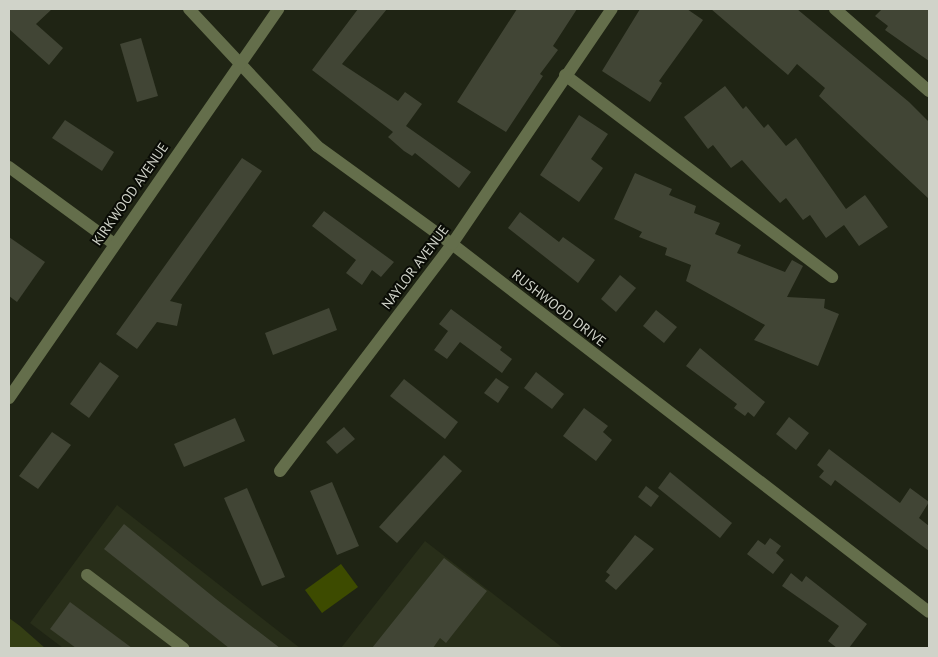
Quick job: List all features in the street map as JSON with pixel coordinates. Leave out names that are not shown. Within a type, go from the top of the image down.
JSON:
[{"type":"street","name":"RUSHWOOD DRIVE","points":[[189,9],[239,65],[318,146],[452,244],[929,612]]},
{"type":"street","name":"KIRKWOOD AVENUE","points":[[9,398],[114,243],[278,9]]},
{"type":"street","name":"NAYLOR AVENUE","points":[[280,471],[452,244],[565,75],[612,9]]},
{"type":"street","points":[[835,9],[929,91]]},
{"type":"street","points":[[565,75],[832,277]]},
{"type":"street","points":[[9,167],[114,243]]},
{"type":"street","points":[[87,575],[182,648]]},
{"type":"shaded area","points":[[117,505],[300,648],[63,648],[30,623]]},
{"type":"shaded area","points":[[425,541],[563,648],[341,648]]},
{"type":"shaded area","points":[[341,564],[358,587],[322,613],[305,590]]},
{"type":"shaded area","points":[[9,618],[20,626],[45,648],[9,648]]},
{"type":"building","points":[[9,9],[52,9],[36,24],[63,48],[49,65],[9,29]]},
{"type":"building","points":[[358,9],[387,9],[342,64],[398,101],[405,92],[422,104],[406,126],[471,172],[459,188],[415,153],[412,156],[404,151],[388,137],[393,132],[312,70]]},
{"type":"building","points":[[517,9],[577,9],[553,46],[558,50],[540,74],[543,76],[506,132],[457,102]]},
{"type":"building","points":[[640,9],[687,9],[703,20],[659,81],[662,83],[650,102],[602,71]]},
{"type":"building","points":[[711,9],[797,9],[909,102],[929,122],[929,199],[819,96],[825,88],[797,64],[788,75]]},
{"type":"building","points":[[882,9],[929,9],[929,61],[885,30],[888,26],[875,16]]},
{"type":"building","points":[[141,38],[158,96],[137,102],[120,44]]},
{"type":"building","points":[[725,86],[743,109],[746,106],[764,128],[768,124],[786,146],[796,138],[846,209],[865,195],[888,227],[859,246],[844,225],[826,238],[810,215],[803,220],[786,198],[780,203],[742,160],[731,168],[713,145],[708,149],[684,117]]},
{"type":"building","points":[[579,115],[608,134],[591,159],[603,168],[579,202],[540,175]]},
{"type":"building","points":[[65,120],[114,152],[102,171],[52,138]]},
{"type":"building","points":[[242,158],[262,171],[170,301],[182,304],[177,326],[157,322],[137,349],[116,334]]},
{"type":"building","points":[[635,173],[672,189],[669,195],[696,206],[694,213],[720,223],[715,234],[741,245],[737,253],[785,272],[792,260],[803,266],[787,297],[825,299],[824,308],[839,314],[818,366],[754,340],[765,325],[686,281],[691,265],[665,255],[667,248],[639,237],[642,232],[614,219]]},
{"type":"building","points":[[324,211],[394,262],[381,277],[372,270],[362,285],[346,273],[356,260],[312,226]]},
{"type":"building","points":[[520,212],[559,242],[563,237],[595,260],[578,283],[508,228]]},
{"type":"building","points":[[9,237],[45,262],[17,302],[9,296]]},
{"type":"building","points":[[620,275],[636,288],[616,312],[601,299]]},
{"type":"building","points":[[329,308],[337,330],[273,355],[265,333]]},
{"type":"building","points":[[451,309],[502,347],[500,350],[512,359],[502,373],[460,342],[447,359],[434,350],[448,331],[439,324]]},
{"type":"building","points":[[656,310],[677,327],[664,343],[643,326]]},
{"type":"building","points":[[700,348],[765,402],[754,417],[748,412],[745,416],[734,408],[737,404],[686,366]]},
{"type":"building","points":[[100,362],[119,376],[89,418],[70,404]]},
{"type":"building","points":[[536,372],[564,394],[552,409],[524,388]]},
{"type":"building","points":[[496,378],[509,387],[498,403],[484,393]]},
{"type":"building","points":[[404,379],[458,422],[445,439],[390,396]]},
{"type":"building","points":[[584,408],[608,426],[603,432],[612,440],[596,461],[563,436]]},
{"type":"building","points":[[789,417],[809,433],[796,450],[776,434]]},
{"type":"building","points":[[235,418],[245,441],[184,467],[174,444]]},
{"type":"building","points":[[344,427],[355,439],[337,454],[326,442]]},
{"type":"building","points":[[52,432],[71,445],[38,489],[19,476]]},
{"type":"building","points":[[829,449],[900,503],[910,488],[929,502],[919,518],[929,526],[929,551],[835,480],[831,486],[819,477],[824,471],[817,465]]},
{"type":"building","points":[[444,455],[462,471],[397,543],[379,527]]},
{"type":"building","points":[[670,472],[732,523],[720,538],[658,488]]},
{"type":"building","points":[[332,482],[359,546],[337,555],[310,491]]},
{"type":"building","points":[[646,486],[659,496],[651,507],[638,497]]},
{"type":"building","points":[[247,488],[285,577],[262,586],[224,498]]},
{"type":"building","points":[[124,524],[280,648],[229,648],[104,549]]},
{"type":"building","points":[[635,535],[654,549],[616,590],[605,581],[610,575],[606,572]]},
{"type":"building","points":[[770,538],[781,546],[776,553],[784,560],[773,574],[747,554],[758,540],[765,545]]},
{"type":"building","points":[[444,558],[487,591],[446,643],[440,638],[433,648],[372,648]]},
{"type":"building","points":[[791,573],[802,582],[806,576],[867,624],[849,648],[837,648],[828,641],[839,626],[782,586]]},
{"type":"building","points":[[70,602],[132,648],[76,648],[50,629]]}]
